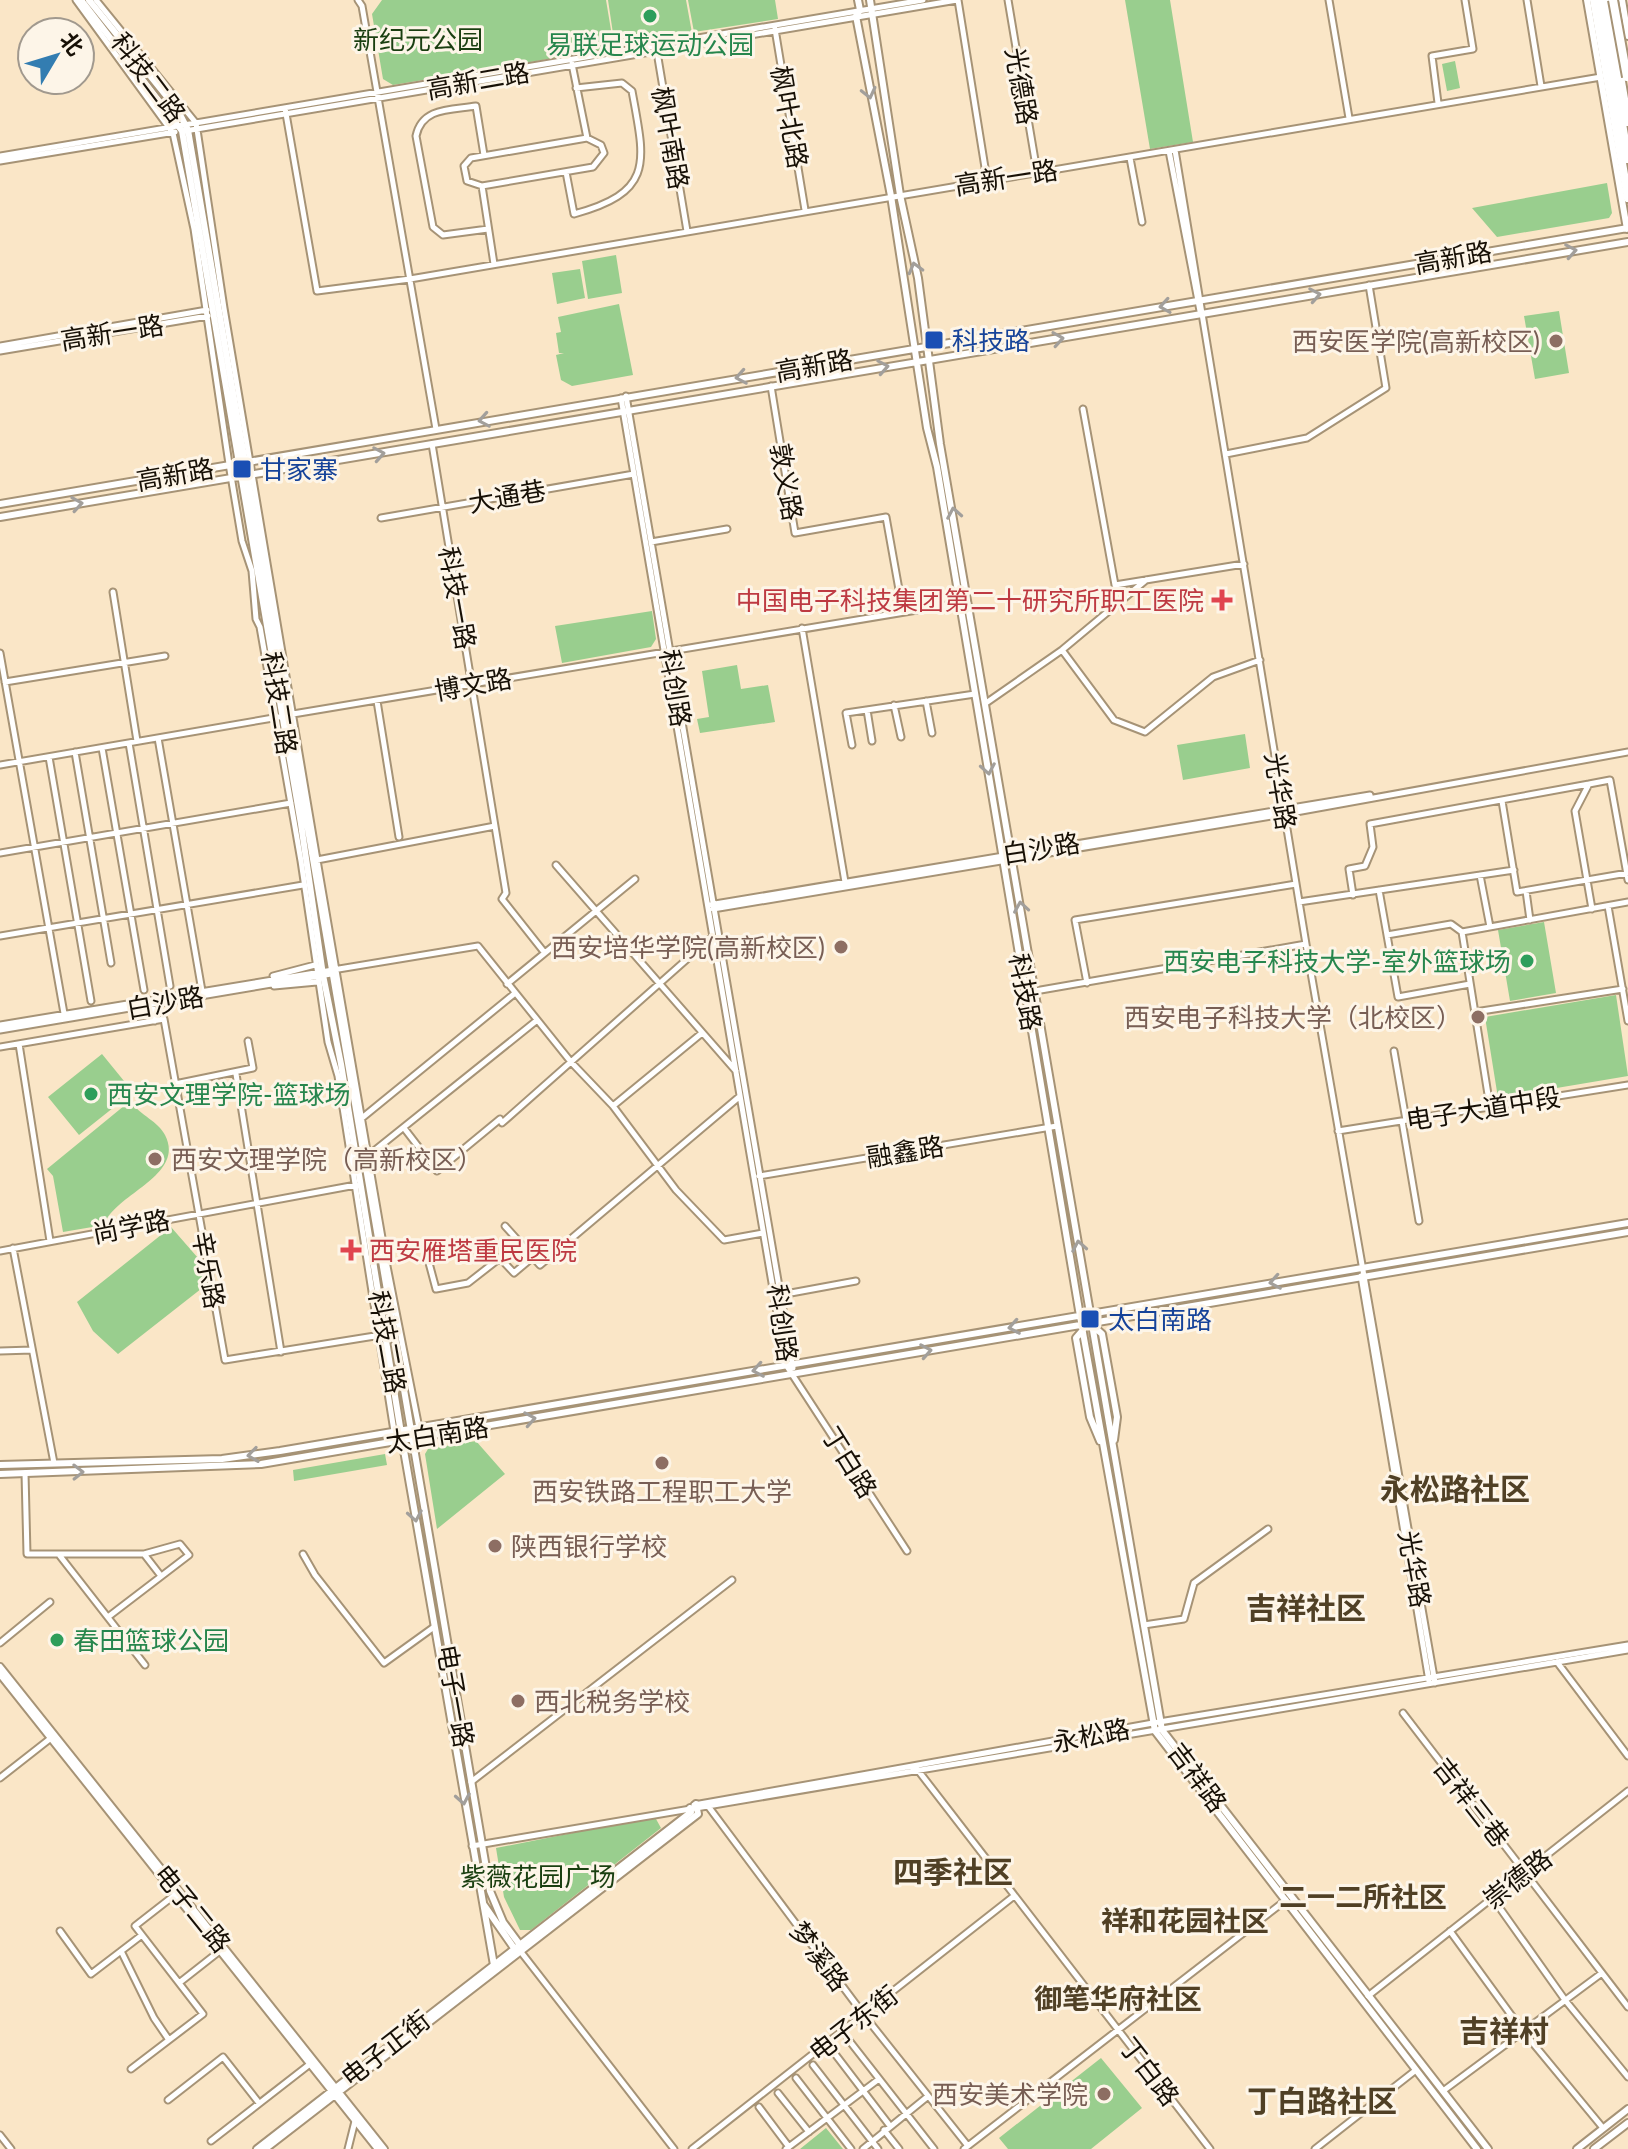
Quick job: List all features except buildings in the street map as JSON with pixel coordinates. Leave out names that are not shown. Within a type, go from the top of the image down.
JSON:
[{"type":"highway","points":[[1594,0],[1628,198]]},
{"type":"highway","points":[[1601,0],[1628,159]]},
{"type":"highway","points":[[1610,0],[1627,81]]},
{"type":"highway","points":[[1610,0],[1628,122]]},
{"type":"main road","name":"科技二路","points":[[78,0],[184,128]]},
{"type":"main road","name":"科技二路","points":[[89,0],[184,128],[244,461],[323,972],[415,1428],[412,1439]]},
{"type":"main road","name":"科技路","points":[[858,0],[916,362],[1003,858],[1092,1325]]},
{"type":"main road","name":"科技路","points":[[870,0],[900,195],[928,345],[926,360],[1035,991],[1082,1327]]},
{"type":"main road","points":[[1587,0],[1628,229]]},
{"type":"main road","points":[[1624,4],[1628,36]]},
{"type":"main road","name":"高新路","points":[[0,504],[1628,229]]},
{"type":"main road","name":"高新路","points":[[0,517],[1628,242]]},
{"type":"main road","name":"科技二路","points":[[285,716],[306,884],[341,1064],[402,1439]]},
{"type":"main road","name":"太白南路","points":[[0,1465],[222,1459],[1628,1223]]},
{"type":"main road","name":"太白南路","points":[[0,1474],[261,1464],[1628,1232]]},
{"type":"main road","name":"吉祥路","points":[[1092,1325],[1153,1723],[1477,2149]]},
{"type":"main road","name":"吉祥路","points":[[1082,1327],[1143,1625],[1159,1728]]},
{"type":"main road","name":"电子一路","points":[[402,1439],[495,1971]]},
{"type":"main road","name":"电子一路","points":[[412,1439],[482,1845],[495,1907],[518,1948]]},
{"type":"main road","name":"电子二路","points":[[0,1667],[176,1894],[336,2091],[378,2149]]},
{"type":"main road","name":"电子二路","points":[[0,1674],[384,2149]]},
{"type":"main road","points":[[518,1948],[694,1807]]},
{"type":"main road","name":"吉祥路","points":[[1287,1899],[1488,2149]]},
{"type":"main road","name":"电子一路","points":[[482,1902],[518,1948]]},
{"type":"main road","name":"电子正街","points":[[257,2149],[495,1971],[518,1948]]},
{"type":"main road","name":"电子正街","points":[[265,2149],[493,1962],[518,1948]]},
{"type":"main road","points":[[1577,2149],[1628,2109]]},
{"type":"main road","points":[[1594,2149],[1628,2123]]},
{"type":"street","points":[[78,0],[171,130],[216,312]]},
{"type":"street","points":[[96,0],[197,126],[231,478],[252,571],[256,619],[285,716],[317,860],[323,972],[356,1185],[384,1335],[394,1431]]},
{"type":"street","points":[[358,0],[362,6],[379,94],[436,429]]},
{"type":"street","name":"高新二路","points":[[870,11],[923,0]]},
{"type":"street","points":[[957,0],[987,180]]},
{"type":"street","name":"高新二路","points":[[0,159],[870,11],[957,0]]},
{"type":"street","name":"光德路","points":[[1008,0],[1037,172]]},
{"type":"street","points":[[1329,0],[1349,118]]},
{"type":"street","points":[[1438,103],[1432,56],[1473,49],[1465,0]]},
{"type":"street","points":[[1527,0],[1541,86]]},
{"type":"street","points":[[362,6],[369,1]]},
{"type":"street","name":"枫叶北路","points":[[775,27],[805,210]]},
{"type":"street","name":"高新二路","points":[[379,94],[572,64],[656,47]]},
{"type":"street","name":"枫叶南路","points":[[656,47],[687,231]]},
{"type":"street","points":[[572,64],[587,138]]},
{"type":"street","name":"高新一路","points":[[286,110],[317,291],[410,279],[1601,77]]},
{"type":"street","points":[[566,172],[574,214],[613,201],[631,186],[640,168],[643,151],[632,91],[628,86],[622,83],[576,88]]},
{"type":"street","points":[[484,155],[476,106],[427,115],[418,124],[416,136],[433,227],[443,235],[488,229]]},
{"type":"street","points":[[587,138],[601,145],[601,160],[593,167],[482,186],[467,181],[464,166],[471,158],[484,155],[587,138]]},
{"type":"street","name":"光华路","points":[[1172,150],[1432,1681]]},
{"type":"street","points":[[1130,158],[1142,222]]},
{"type":"street","points":[[482,186],[494,264]]},
{"type":"street","points":[[1226,454],[1307,438],[1386,388],[1369,285]]},
{"type":"street","name":"高新一路","points":[[0,348],[216,312]]},
{"type":"street","name":"敦义路","points":[[771,386],[795,533],[886,517],[903,612]]},
{"type":"street","name":"科创路","points":[[624,397],[756,1176],[763,1233],[793,1373]]},
{"type":"street","points":[[1083,409],[1115,585],[1244,564]]},
{"type":"street","name":"科创路","points":[[626,410],[634,474],[648,542]]},
{"type":"street","name":"科技一路","points":[[432,444],[506,893],[502,899],[544,952]]},
{"type":"street","points":[[0,936],[306,884],[291,803],[285,716],[244,461]]},
{"type":"street","name":"大通巷","points":[[381,518],[634,474]]},
{"type":"street","points":[[648,542],[727,529]]},
{"type":"street","points":[[986,703],[1062,650],[1147,579]]},
{"type":"street","points":[[113,592],[137,741]]},
{"type":"street","name":"博文路","points":[[0,765],[947,605]]},
{"type":"street","points":[[802,628],[845,885]]},
{"type":"street","points":[[1062,650],[1114,720],[1145,732],[1213,677],[1260,660]]},
{"type":"street","points":[[0,653],[64,1017]]},
{"type":"street","points":[[5,682],[165,656]]},
{"type":"street","points":[[852,745],[846,713],[975,694]]},
{"type":"street","points":[[377,701],[399,837]]},
{"type":"street","points":[[926,701],[932,733]]},
{"type":"street","points":[[894,705],[901,737]]},
{"type":"street","points":[[867,710],[872,741]]},
{"type":"street","points":[[158,738],[202,991]]},
{"type":"street","points":[[129,743],[170,986]]},
{"type":"street","points":[[102,748],[144,990]]},
{"type":"street","points":[[75,752],[111,963]]},
{"type":"street","name":"白沙路","points":[[710,907],[1628,752]]},
{"type":"street","points":[[49,757],[91,1001]]},
{"type":"street","points":[[1353,895],[1349,869],[1365,866],[1373,847],[1370,824],[1610,780],[1628,876],[1517,892],[1502,801]]},
{"type":"street","points":[[1589,784],[1575,811],[1592,909]]},
{"type":"street","points":[[0,853],[291,803]]},
{"type":"street","points":[[317,860],[495,826]]},
{"type":"street","points":[[556,865],[657,984],[737,1071]]},
{"type":"street","points":[[1299,902],[1514,870]]},
{"type":"street","points":[[1480,875],[1490,927]]},
{"type":"street","points":[[507,984],[594,909],[635,879]]},
{"type":"street","points":[[1087,983],[1075,920],[1296,884]]},
{"type":"street","points":[[1379,890],[1398,997],[1470,984]]},
{"type":"street","points":[[1526,891],[1530,920]]},
{"type":"street","points":[[1462,932],[1628,902]]},
{"type":"street","points":[[1608,906],[1628,1021]]},
{"type":"street","name":"科创路","points":[[710,907],[740,1096],[780,1295],[789,1365]]},
{"type":"street","points":[[1387,935],[1451,924],[1462,932],[1490,1107]]},
{"type":"street","points":[[404,1128],[437,1171],[500,1119],[502,1123],[713,936]]},
{"type":"street","points":[[1035,991],[1306,944]]},
{"type":"street","points":[[265,982],[288,987],[323,972],[478,946],[536,1021],[613,1106],[657,1166],[724,1240],[763,1233]]},
{"type":"street","points":[[323,972],[362,1118],[415,1428]]},
{"type":"street","name":"白沙路","points":[[64,1017],[323,972]]},
{"type":"street","name":"白沙路","points":[[0,1028],[265,982]]},
{"type":"street","points":[[1475,1012],[1623,989]]},
{"type":"street","points":[[362,1118],[514,994]]},
{"type":"street","points":[[0,1047],[155,1021],[152,1004]]},
{"type":"street","name":"辛乐路","points":[[155,1021],[164,1019],[225,1360],[384,1335]]},
{"type":"street","points":[[368,1156],[536,1021]]},
{"type":"street","points":[[613,1106],[702,1033]]},
{"type":"street","points":[[175,1084],[236,1074],[253,1068],[248,1041]]},
{"type":"street","points":[[19,1044],[50,1241]]},
{"type":"street","points":[[1394,1051],[1419,1221]]},
{"type":"street","points":[[236,1074],[281,1352]]},
{"type":"street","name":"电子大道中段","points":[[1338,1131],[1628,1085]]},
{"type":"street","points":[[505,1226],[540,1265],[740,1096]]},
{"type":"street","name":"融鑫路","points":[[756,1176],[1054,1126]]},
{"type":"street","name":"尚学路","points":[[0,1251],[356,1185]]},
{"type":"street","points":[[13,1248],[54,1463]]},
{"type":"street","points":[[425,1248],[436,1289],[468,1283],[500,1258],[514,1273],[533,1257]]},
{"type":"street","points":[[780,1295],[856,1281]]},
{"type":"street","points":[[0,1351],[32,1350]]},
{"type":"street","name":"丁白路","points":[[793,1373],[907,1551]]},
{"type":"street","points":[[25,1473],[27,1554],[144,1554],[180,1544],[189,1555],[108,1617]]},
{"type":"street","points":[[1143,1625],[1184,1619],[1194,1583],[1268,1529]]},
{"type":"street","points":[[144,1554],[161,1576]]},
{"type":"street","points":[[303,1554],[315,1575],[384,1663],[434,1627]]},
{"type":"street","points":[[60,1556],[145,1665]]},
{"type":"street","points":[[471,1782],[732,1580]]},
{"type":"street","points":[[0,1643],[50,1602]]},
{"type":"street","name":"永松路","points":[[916,1767],[1628,1647]]},
{"type":"street","points":[[1555,1660],[1628,1756]]},
{"type":"street","name":"吉祥三巷","points":[[1403,1713],[1628,2007]]},
{"type":"street","name":"永松路","points":[[472,1846],[1153,1723]]},
{"type":"street","points":[[0,1778],[54,1737]]},
{"type":"street","name":"丁白路","points":[[916,1767],[1210,2149]]},
{"type":"street","name":"崇德路","points":[[1368,1996],[1628,1791]]},
{"type":"street","name":"梦溪路","points":[[707,1804],[966,2148]]},
{"type":"street","points":[[131,2069],[203,2014],[135,1926],[176,1894]]},
{"type":"street","name":"电子东街","points":[[692,2149],[1014,1896]]},
{"type":"street","points":[[1492,1897],[1565,2000],[1628,2077]]},
{"type":"street","points":[[966,2148],[1287,1899]]},
{"type":"street","points":[[60,1931],[91,1974],[142,1935]]},
{"type":"street","points":[[1450,1931],[1522,2030],[1603,2128]]},
{"type":"street","name":"电子一路","points":[[518,1948],[674,2149]]},
{"type":"street","points":[[179,1983],[221,1950]]},
{"type":"street","points":[[121,1951],[154,2018],[169,2040]]},
{"type":"street","points":[[1442,2091],[1602,1973]]},
{"type":"street","points":[[848,2039],[934,2149]]},
{"type":"street","points":[[832,2050],[863,2091],[899,2149]]},
{"type":"street","points":[[168,2100],[223,2057],[259,2103]]},
{"type":"street","points":[[211,2141],[311,2063]]},
{"type":"street","points":[[813,2065],[878,2149]]},
{"type":"street","points":[[1315,2149],[1416,2070]]},
{"type":"street","points":[[796,2078],[851,2149]]},
{"type":"street","points":[[759,2107],[788,2148],[879,2079]]},
{"type":"street","points":[[778,2093],[809,2132]]},
{"type":"street","points":[[863,2149],[928,2097]]},
{"type":"street","points":[[348,2149],[355,2120]]},
{"type":"street","points":[[0,2135],[11,2149]]},
{"type":"green space","name":"新纪元公园","points":[[382,0],[606,0],[614,48],[393,85],[383,79],[372,14]]},
{"type":"green space","name":"易联足球运动公园","points":[[608,0],[686,0],[692,33],[615,47]]},
{"type":"green space","points":[[688,0],[775,0],[778,19],[694,32]]},
{"type":"green space","points":[[1125,0],[1170,0],[1193,142],[1150,149]]},
{"type":"green space","points":[[1455,61],[1460,88],[1447,91],[1442,64]]},
{"type":"green space","points":[[1607,183],[1612,213],[1609,218],[1497,237],[1472,208]]},
{"type":"green space","points":[[616,255],[622,293],[588,299],[582,261]]},
{"type":"green space","points":[[580,269],[585,298],[557,304],[552,273]]},
{"type":"green space","points":[[619,304],[633,375],[572,386],[561,380],[556,355],[564,353],[559,353],[556,333],[561,332],[558,317]]},
{"type":"green space","points":[[1559,311],[1569,373],[1535,379],[1524,316]]},
{"type":"green space","points":[[652,611],[656,639],[651,647],[562,663],[555,626]]},
{"type":"green space","points":[[737,665],[741,689],[768,685],[775,722],[700,733],[697,719],[709,717],[702,671]]},
{"type":"green space","points":[[1245,734],[1250,768],[1183,780],[1177,745]]},
{"type":"green space","name":"西安电子科技大学-室外篮球场","points":[[1544,922],[1556,993],[1510,1001],[1498,930]]},
{"type":"green space","points":[[1616,995],[1628,1076],[1498,1098],[1485,1017]]},
{"type":"green space","name":"西安文理学院-篮球场","points":[[102,1054],[133,1092],[79,1135],[48,1097]]},
{"type":"green space","points":[[130,1101],[165,1135],[169,1149],[166,1162],[158,1173],[110,1214],[104,1225],[63,1232],[53,1176],[47,1169]]},
{"type":"green space","points":[[171,1227],[198,1258],[206,1285],[118,1354],[93,1331],[77,1302]]},
{"type":"green space","points":[[476,1441],[505,1474],[437,1529],[425,1454],[428,1449]]},
{"type":"green space","points":[[385,1454],[387,1465],[294,1481],[293,1470]]},
{"type":"green space","name":"紫薇花园广场","points":[[648,1818],[656,1819],[661,1828],[531,1930],[520,1930],[504,1897],[496,1848]]},
{"type":"green space","points":[[1101,2058],[1142,2108],[1091,2149],[1008,2149],[999,2138]]},
{"type":"green space","points":[[826,2128],[843,2149],[800,2149]]},
{"type":"place","name":"易联足球运动公园","points":[[650,16]]},
{"type":"place","name":"科技路","points":[[934,340]]},
{"type":"place","name":"西安医学院(高新校区)","points":[[1556,341]]},
{"type":"place","name":"甘家寨","points":[[242,469]]},
{"type":"place","name":"中国电子科技集团第二十研究所职工医院","points":[[1222,600]]},
{"type":"place","name":"西安培华学院(高新校区)","points":[[841,947]]},
{"type":"place","name":"西安电子科技大学-室外篮球场","points":[[1527,961]]},
{"type":"place","name":"西安电子科技大学（北校区）","points":[[1478,1017]]},
{"type":"place","name":"西安文理学院-篮球场","points":[[91,1094]]},
{"type":"place","name":"西安文理学院（高新校区）","points":[[155,1159]]},
{"type":"place","name":"西安雁塔重民医院","points":[[351,1250]]},
{"type":"place","name":"太白南路","points":[[1090,1319]]},
{"type":"place","name":"西安铁路工程职工大学","points":[[662,1463]]},
{"type":"place","name":"陕西银行学校","points":[[495,1546]]},
{"type":"place","name":"春田篮球公园","points":[[57,1640]]},
{"type":"place","name":"西北税务学校","points":[[518,1701]]},
{"type":"place","name":"西安美术学院","points":[[1104,2094]]},
{"type":"district","name":"永松路社区","points":[[1455,1488]]},
{"type":"district","name":"吉祥社区","points":[[1306,1607]]},
{"type":"district","name":"四季社区","points":[[953,1871]]},
{"type":"district","name":"二一二所社区","points":[[1363,1896]]},
{"type":"district","name":"祥和花园社区","points":[[1185,1920]]},
{"type":"district","name":"御笔华府社区","points":[[1118,1998]]},
{"type":"district","name":"吉祥村","points":[[1504,2030]]},
{"type":"district","name":"丁白路社区","points":[[1322,2100]]}]
